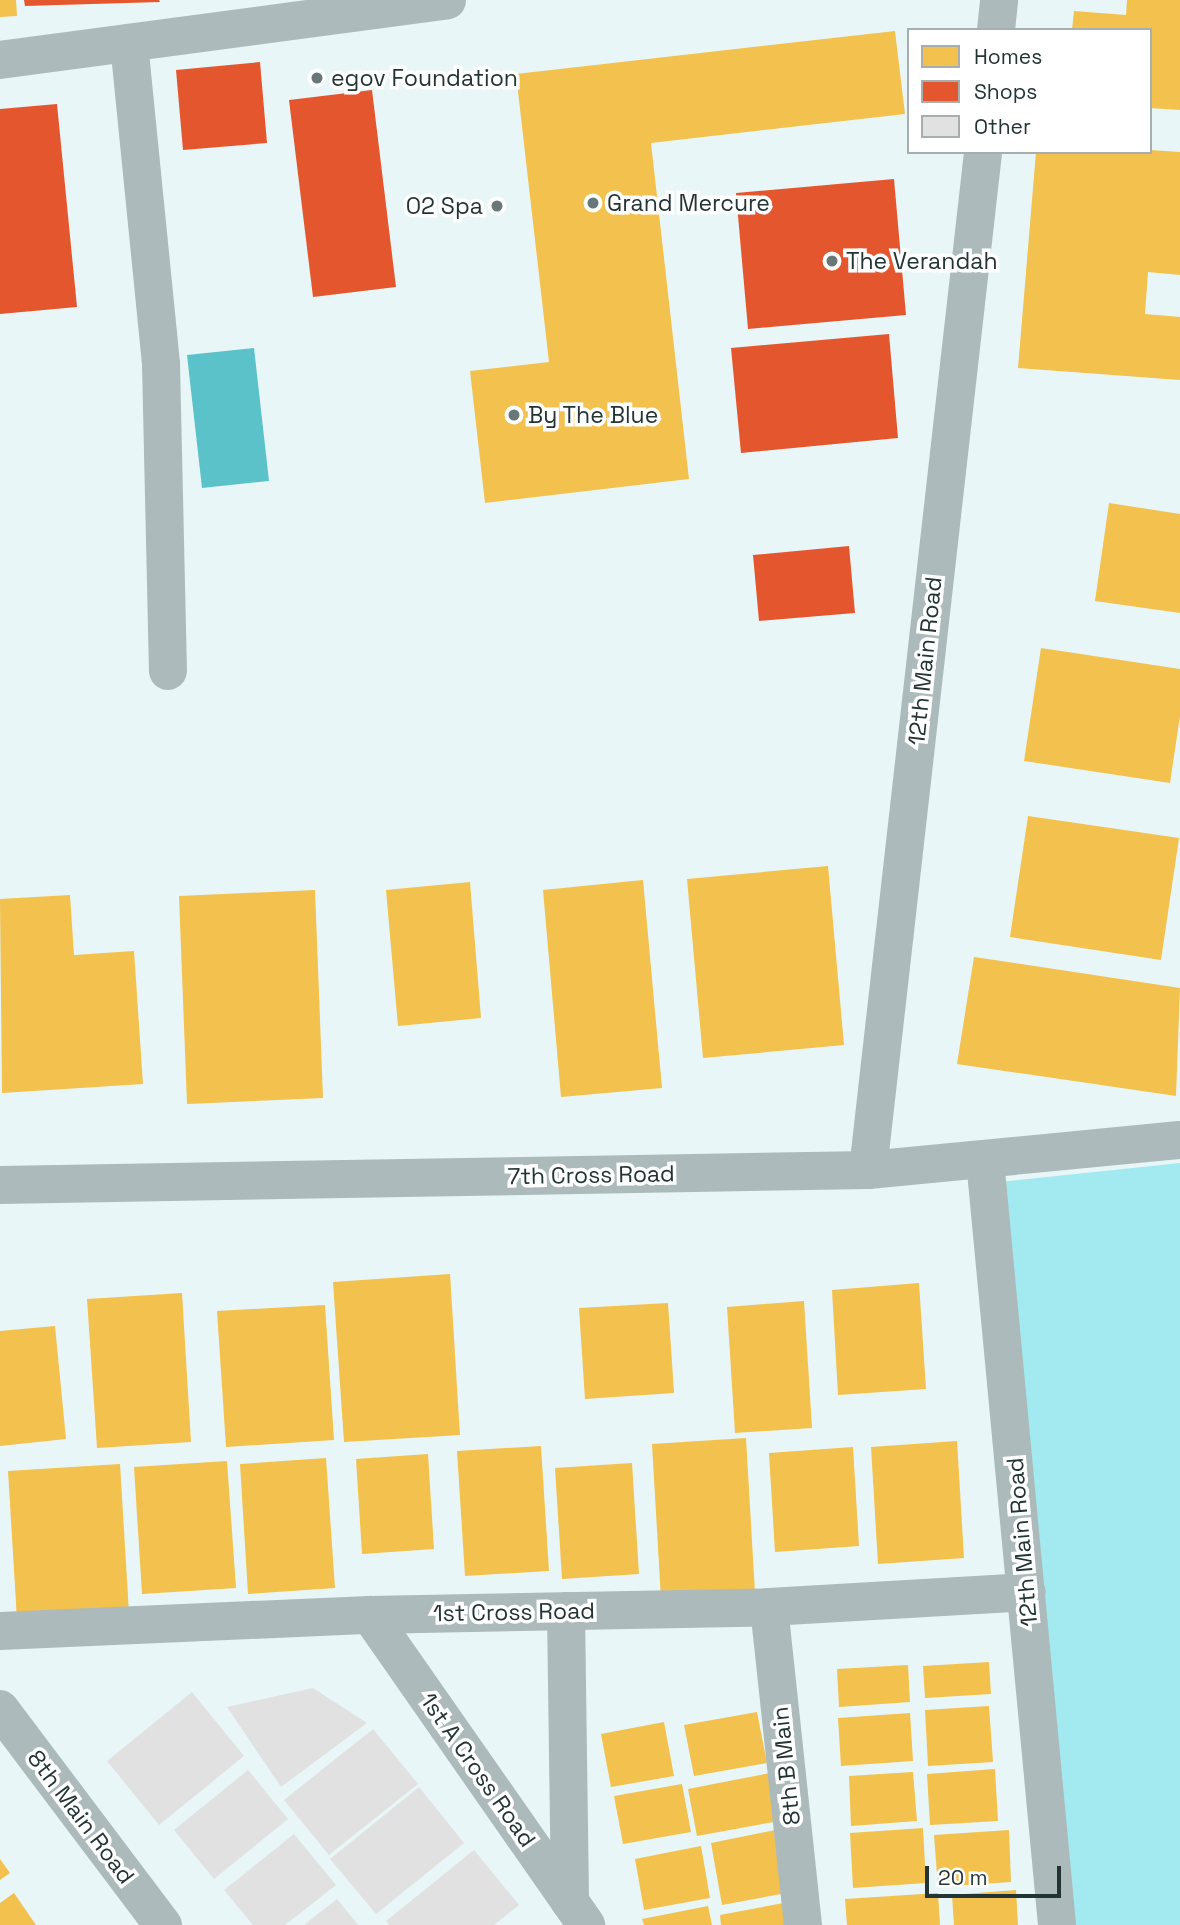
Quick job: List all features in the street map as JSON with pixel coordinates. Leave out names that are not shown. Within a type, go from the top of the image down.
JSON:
[{"type":"street","points":[[0,60],[129,43],[242,14],[447,0]]},
{"type":"street","points":[[996,28],[999,0]]},
{"type":"street","points":[[129,43],[161,365],[168,671]]},
{"type":"street","name":"12th Main Road","points":[[867,1170],[983,154]]},
{"type":"street","name":"7th Cross Road","points":[[0,1185],[867,1170],[1180,1139]]},
{"type":"street","name":"12th Main Road","points":[[985,1160],[1057,1925]]},
{"type":"street","name":"1st Cross Road","points":[[0,1631],[370,1615],[769,1607],[1027,1591]]},
{"type":"street","name":"8th B Main","points":[[769,1607],[803,1925]]},
{"type":"street","points":[[566,1611],[578,1914]]},
{"type":"street","name":"1st A Cross Road","points":[[370,1615],[578,1914]]},
{"type":"street","name":"8th Main Road","points":[[0,1709],[163,1925]]},
{"type":"shaded area","points":[[254,348],[269,481],[202,488],[187,355]]},
{"type":"shaded area","points":[[1180,1163],[1180,1925],[1057,1925],[980,1184]]},
{"type":"building: Homes","points":[[0,0],[16,0],[17,16],[0,17]]},
{"type":"building: Homes","points":[[1127,0],[1180,0],[1180,110],[1152,108],[1152,28],[1072,28],[1074,11],[1126,15]]},
{"type":"building: Homes","points":[[895,31],[905,114],[651,143],[689,479],[485,503],[470,371],[549,362],[516,74]]},
{"type":"building: Homes","points":[[1152,150],[1180,152],[1180,275],[1148,272],[1145,314],[1180,317],[1180,380],[1018,368],[1036,154],[1152,154]]},
{"type":"building: Homes","points":[[1109,503],[1180,514],[1180,613],[1095,601]]},
{"type":"building: Homes","points":[[1041,648],[1180,669],[1180,716],[1170,783],[1024,761]]},
{"type":"building: Homes","points":[[1028,816],[1179,838],[1161,960],[1010,937]]},
{"type":"building: Homes","points":[[828,866],[844,1045],[703,1058],[687,879]]},
{"type":"building: Homes","points":[[643,880],[662,1088],[561,1097],[543,890]]},
{"type":"building: Homes","points":[[470,882],[481,1018],[398,1026],[386,890]]},
{"type":"building: Homes","points":[[315,890],[323,1098],[187,1104],[179,896]]},
{"type":"building: Homes","points":[[70,895],[74,955],[134,951],[143,1084],[2,1093],[0,899]]},
{"type":"building: Homes","points":[[974,957],[1180,988],[1176,1096],[957,1064]]},
{"type":"building: Homes","points":[[450,1274],[460,1435],[344,1442],[333,1282]]},
{"type":"building: Homes","points":[[919,1283],[926,1389],[838,1395],[832,1290]]},
{"type":"building: Homes","points":[[182,1293],[191,1442],[97,1448],[87,1299]]},
{"type":"building: Homes","points":[[804,1301],[812,1428],[735,1433],[727,1307]]},
{"type":"building: Homes","points":[[668,1303],[674,1393],[585,1399],[579,1308]]},
{"type":"building: Homes","points":[[325,1305],[334,1440],[226,1447],[217,1311]]},
{"type":"building: Homes","points":[[55,1326],[66,1439],[0,1446],[0,1331]]},
{"type":"building: Homes","points":[[746,1438],[755,1593],[661,1599],[652,1444]]},
{"type":"building: Homes","points":[[957,1441],[964,1558],[878,1564],[871,1447]]},
{"type":"building: Homes","points":[[541,1446],[549,1571],[465,1576],[457,1451]]},
{"type":"building: Homes","points":[[853,1447],[859,1546],[775,1552],[769,1453]]},
{"type":"building: Homes","points":[[428,1454],[434,1549],[362,1554],[356,1459]]},
{"type":"building: Homes","points":[[326,1458],[335,1588],[248,1594],[240,1464]]},
{"type":"building: Homes","points":[[227,1461],[236,1588],[142,1594],[134,1467]]},
{"type":"building: Homes","points":[[632,1463],[639,1574],[562,1579],[555,1468]]},
{"type":"building: Homes","points":[[120,1464],[129,1613],[17,1620],[8,1471]]},
{"type":"building: Homes","points":[[989,1662],[991,1694],[925,1698],[923,1666]]},
{"type":"building: Homes","points":[[908,1665],[910,1702],[839,1707],[837,1669]]},
{"type":"building: Homes","points":[[989,1706],[993,1762],[928,1766],[925,1710]]},
{"type":"building: Homes","points":[[757,1712],[767,1763],[694,1776],[684,1725]]},
{"type":"building: Homes","points":[[910,1713],[913,1761],[841,1766],[838,1718]]},
{"type":"building: Homes","points":[[664,1722],[674,1776],[611,1787],[601,1734]]},
{"type":"building: Homes","points":[[995,1769],[998,1821],[930,1825],[927,1774]]},
{"type":"building: Homes","points":[[913,1772],[917,1821],[851,1826],[849,1776]]},
{"type":"building: Homes","points":[[770,1773],[779,1821],[697,1836],[688,1789]]},
{"type":"building: Homes","points":[[682,1784],[691,1832],[623,1844],[614,1796]]},
{"type":"building: Homes","points":[[923,1828],[926,1883],[853,1888],[850,1833]]},
{"type":"building: Homes","points":[[775,1830],[786,1893],[722,1905],[711,1843]]},
{"type":"building: Homes","points":[[1009,1830],[1011,1882],[938,1887],[934,1835]]},
{"type":"building: Homes","points":[[701,1846],[710,1898],[644,1910],[635,1859]]},
{"type":"building: Homes","points":[[0,1859],[10,1873],[0,1880]]},
{"type":"building: Homes","points":[[1016,1890],[1018,1925],[954,1925],[952,1895]]},
{"type":"building: Homes","points":[[14,1893],[36,1925],[0,1925],[0,1903]]},
{"type":"building: Homes","points":[[938,1893],[940,1925],[847,1925],[845,1899]]},
{"type":"building: Homes","points":[[789,1902],[793,1925],[721,1925],[720,1915]]},
{"type":"building: Homes","points":[[708,1906],[712,1925],[644,1925],[642,1919]]},
{"type":"building: Shops","points":[[24,0],[159,0],[160,2],[25,6]]},
{"type":"building: Shops","points":[[260,62],[267,143],[183,150],[176,70]]},
{"type":"building: Shops","points":[[372,90],[396,287],[313,297],[289,100]]},
{"type":"building: Shops","points":[[57,104],[77,307],[0,314],[0,109]]},
{"type":"building: Shops","points":[[894,179],[906,315],[748,329],[736,193]]},
{"type":"building: Shops","points":[[889,334],[898,438],[741,453],[731,348]]},
{"type":"building: Shops","points":[[849,546],[855,613],[759,621],[753,555]]},
{"type":"building: Other","points":[[313,1688],[367,1723],[281,1787],[227,1707]]},
{"type":"building: Other","points":[[192,1692],[244,1756],[159,1825],[107,1761]]},
{"type":"building: Other","points":[[373,1729],[418,1784],[329,1855],[284,1800]]},
{"type":"building: Other","points":[[248,1770],[288,1819],[214,1879],[174,1830]]},
{"type":"building: Other","points":[[419,1787],[464,1843],[376,1914],[330,1859]]},
{"type":"building: Other","points":[[294,1834],[336,1885],[285,1925],[253,1925],[224,1890]]},
{"type":"building: Other","points":[[474,1850],[519,1905],[494,1925],[389,1925],[386,1921]]},
{"type":"building: Other","points":[[337,1899],[358,1925],[304,1925]]},
{"type":"place","name":"egov Foundation","points":[[317,78]]},
{"type":"place","name":"Grand Mercure","points":[[593,203]]},
{"type":"place","name":"O2 Spa","points":[[497,206]]},
{"type":"place","name":"The Verandah","points":[[832,261]]},
{"type":"place","name":"By The Blue","points":[[514,415]]}]
